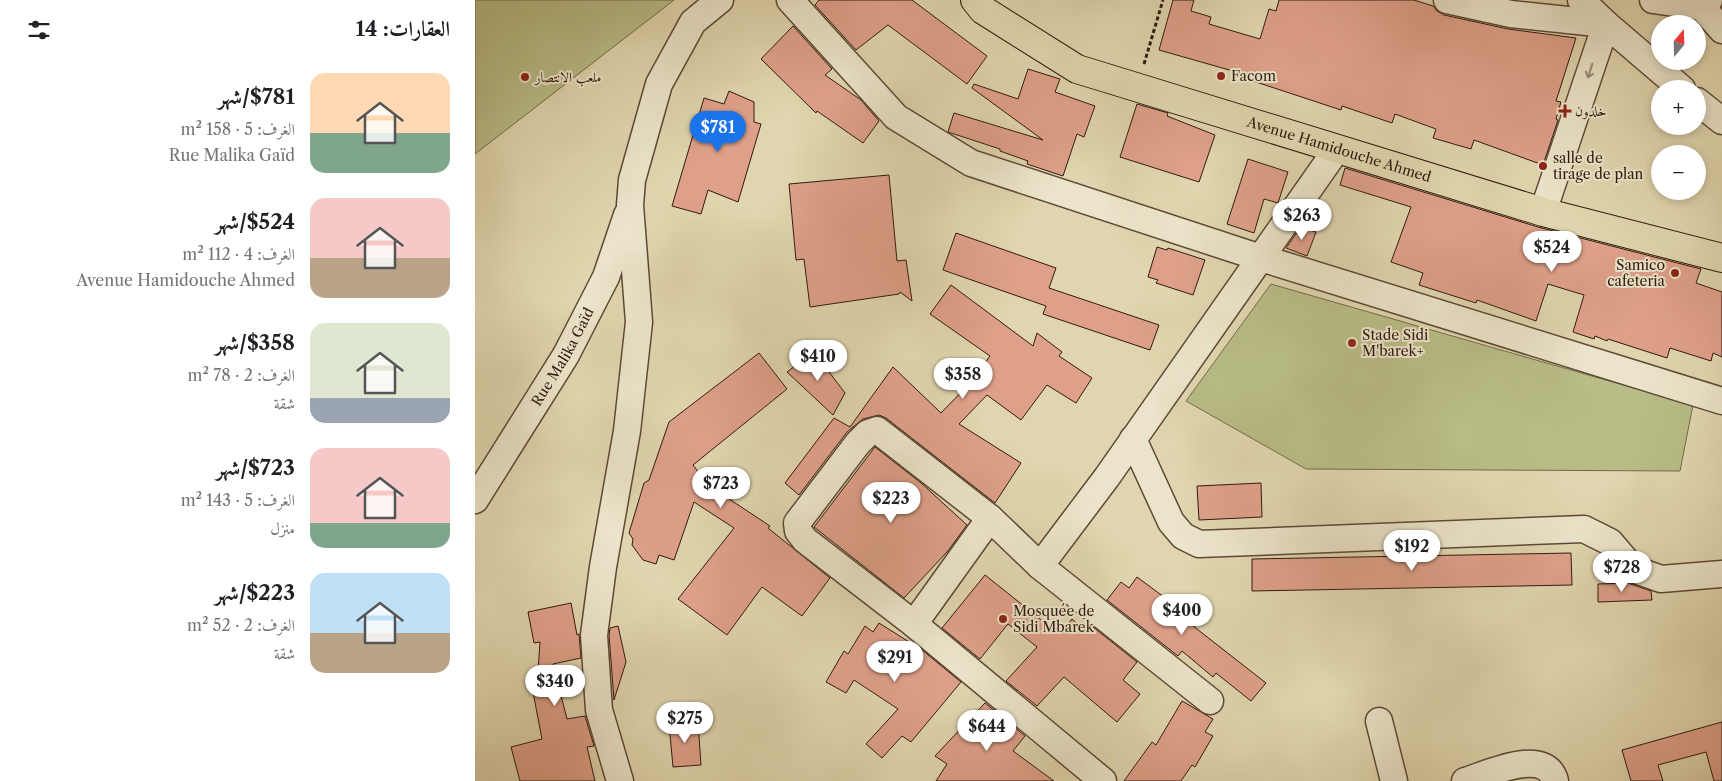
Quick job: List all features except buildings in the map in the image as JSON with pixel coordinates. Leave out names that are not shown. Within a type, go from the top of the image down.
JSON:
[{"type":"main road","name":"Avenue Hamidouche Ahmed","points":[[975,0],[983,10],[1077,68],[1543,212],[1722,258]]},
{"type":"street","points":[[620,781],[599,710],[594,635],[603,567],[627,431],[639,322],[630,205],[633,180],[659,84],[693,22],[720,0]]},
{"type":"street","points":[[790,0],[896,117],[971,163],[1261,258],[1722,401]]},
{"type":"street","points":[[1447,0],[1511,14],[1606,24]]},
{"type":"street","points":[[1581,0],[1671,80]]},
{"type":"street","points":[[1653,0],[1706,3],[1722,30]]},
{"type":"street","points":[[1543,212],[1606,24]]},
{"type":"street","points":[[1706,108],[1722,121]]},
{"type":"street","points":[[1040,566],[1133,439],[1337,149]]},
{"type":"street","name":"Rue Malika Gaïd","points":[[475,500],[566,355],[606,277],[630,205]]},
{"type":"street","points":[[1103,781],[914,624],[805,540],[798,531],[797,523],[858,443],[868,433],[877,430],[990,518],[1040,566],[1210,701]]},
{"type":"street","points":[[1133,439],[1171,522],[1183,536],[1199,544],[1584,529],[1610,542],[1633,568],[1661,579],[1722,574]]},
{"type":"street","points":[[914,624],[990,518]]},
{"type":"street","points":[[1379,721],[1393,781]]},
{"type":"street","points":[[1465,781],[1527,763],[1541,764],[1553,775],[1555,781]]},
{"type":"path","points":[[1137,86],[1163,0]]},
{"type":"green space","name":"ملعب الانتصار","points":[[475,0],[674,0],[475,154]]},
{"type":"green space","name":"Stade Sidi M'barek+","points":[[1271,284],[1693,405],[1680,471],[1306,469],[1186,401]]},
{"type":"place","name":"Facom","points":[[1221,76]]},
{"type":"place","name":"ملعب الانتصار","points":[[525,77]]},
{"type":"place","name":"خلدون","points":[[1565,111]]},
{"type":"place","name":"salle de tirage de plan","points":[[1543,166]]},
{"type":"place","name":"Samico cafeteria","points":[[1675,273]]},
{"type":"place","name":"Stade Sidi M'barek+","points":[[1352,343]]},
{"type":"place","name":"Mosquée de Sidi Mbarek","points":[[1003,619]]}]
